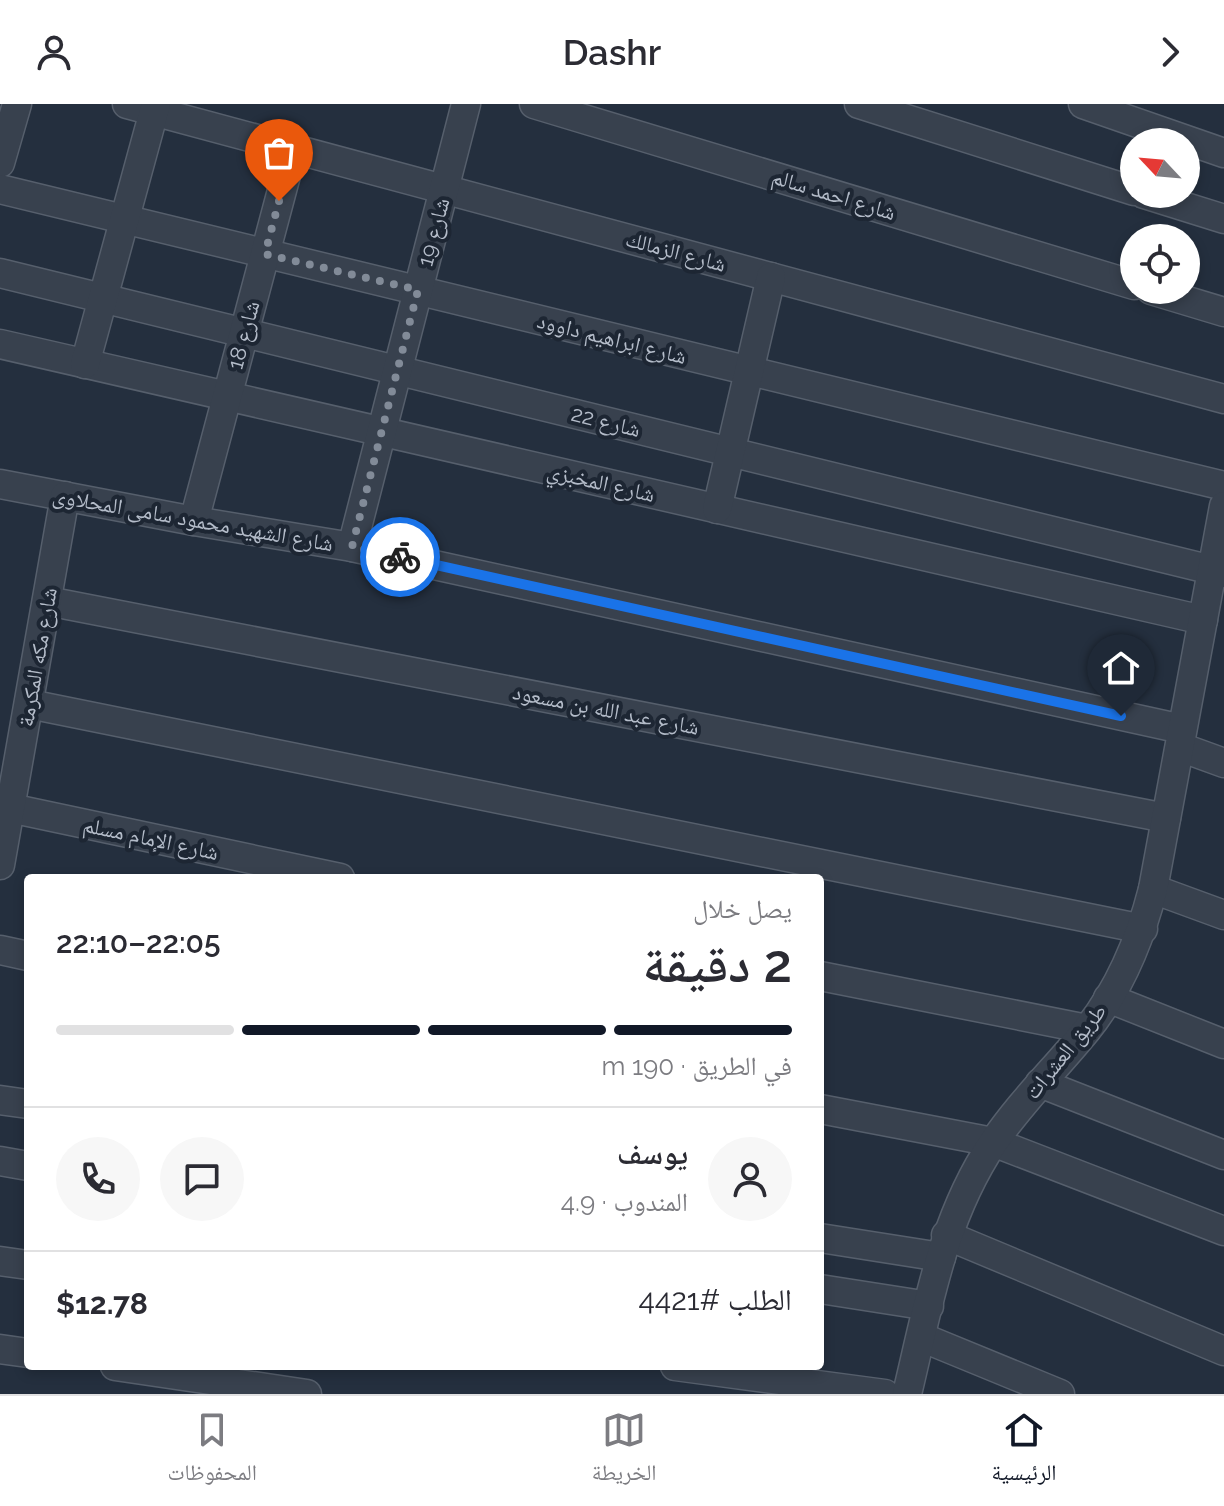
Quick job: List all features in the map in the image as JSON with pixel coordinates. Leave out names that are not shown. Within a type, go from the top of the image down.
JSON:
[{"type":"street","points":[[0,163],[17,104]]},
{"type":"street","name":"شارع 19","points":[[352,547],[466,104]]},
{"type":"street","name":"شارع احمد سالم","points":[[534,104],[1120,281]]},
{"type":"street","points":[[859,104],[1120,187]]},
{"type":"street","points":[[1083,104],[1224,153]]},
{"type":"street","points":[[85,364],[125,219],[146,106]]},
{"type":"street","name":"شارع الزمالك","points":[[146,106],[293,149],[1224,399]]},
{"type":"street","name":"شارع 18","points":[[194,521],[293,149]]},
{"type":"street","name":"شارع ابراهيم داوود","points":[[0,189],[1224,486]]},
{"type":"street","points":[[1189,208],[1224,219]]},
{"type":"street","name":"شارع 22","points":[[0,273],[1218,571]]},
{"type":"street","points":[[717,509],[771,277]]},
{"type":"street","points":[[1197,304],[1224,312]]},
{"type":"street","name":"شارع المخبزي","points":[[0,344],[1203,620]]},
{"type":"street","name":"شارع الشهيد محمود سامى المحلاوى","points":[[0,484],[352,547],[1181,738],[1224,763]]},
{"type":"street","name":"شارع مكه المكرمة","points":[[0,864],[10,808],[11,743],[29,704],[65,496]]},
{"type":"street","name":"طريق العشرات","points":[[907,1394],[943,1246],[967,1187],[993,1142],[1087,1029],[1108,998],[1143,929],[1203,620],[1218,571],[1224,506]]},
{"type":"street","name":"شارع عبد الله بن مسعود","points":[[47,601],[1166,818]]},
{"type":"street","points":[[29,704],[1143,929]]},
{"type":"street","name":"شارع الإمام مسلم","points":[[10,808],[321,874]]},
{"type":"street","points":[[1153,889],[1224,915]]},
{"type":"street","points":[[0,950],[24,955]]},
{"type":"street","points":[[824,977],[1087,1029]]},
{"type":"street","points":[[1108,998],[1224,1044]]},
{"type":"street","points":[[1040,1083],[1224,1155]]},
{"type":"street","points":[[0,1100],[24,1103]]},
{"type":"street","points":[[824,1110],[993,1142],[1224,1231]]},
{"type":"street","points":[[0,1161],[24,1165]]},
{"type":"street","points":[[824,1238],[943,1246],[1224,1351]]},
{"type":"street","points":[[0,1261],[24,1264]]},
{"type":"street","points":[[824,1290],[929,1306]]},
{"type":"street","points":[[921,1337],[1060,1394]]},
{"type":"street","points":[[0,1349],[24,1352]]},
{"type":"street","points":[[142,1370],[307,1394]]},
{"type":"street","points":[[705,1370],[885,1394]]},
{"type":"way so far","points":[[279,201],[265,254],[418,290],[352,547],[400,557]]},
{"type":"route","points":[[400,557],[1121,716]]}]
